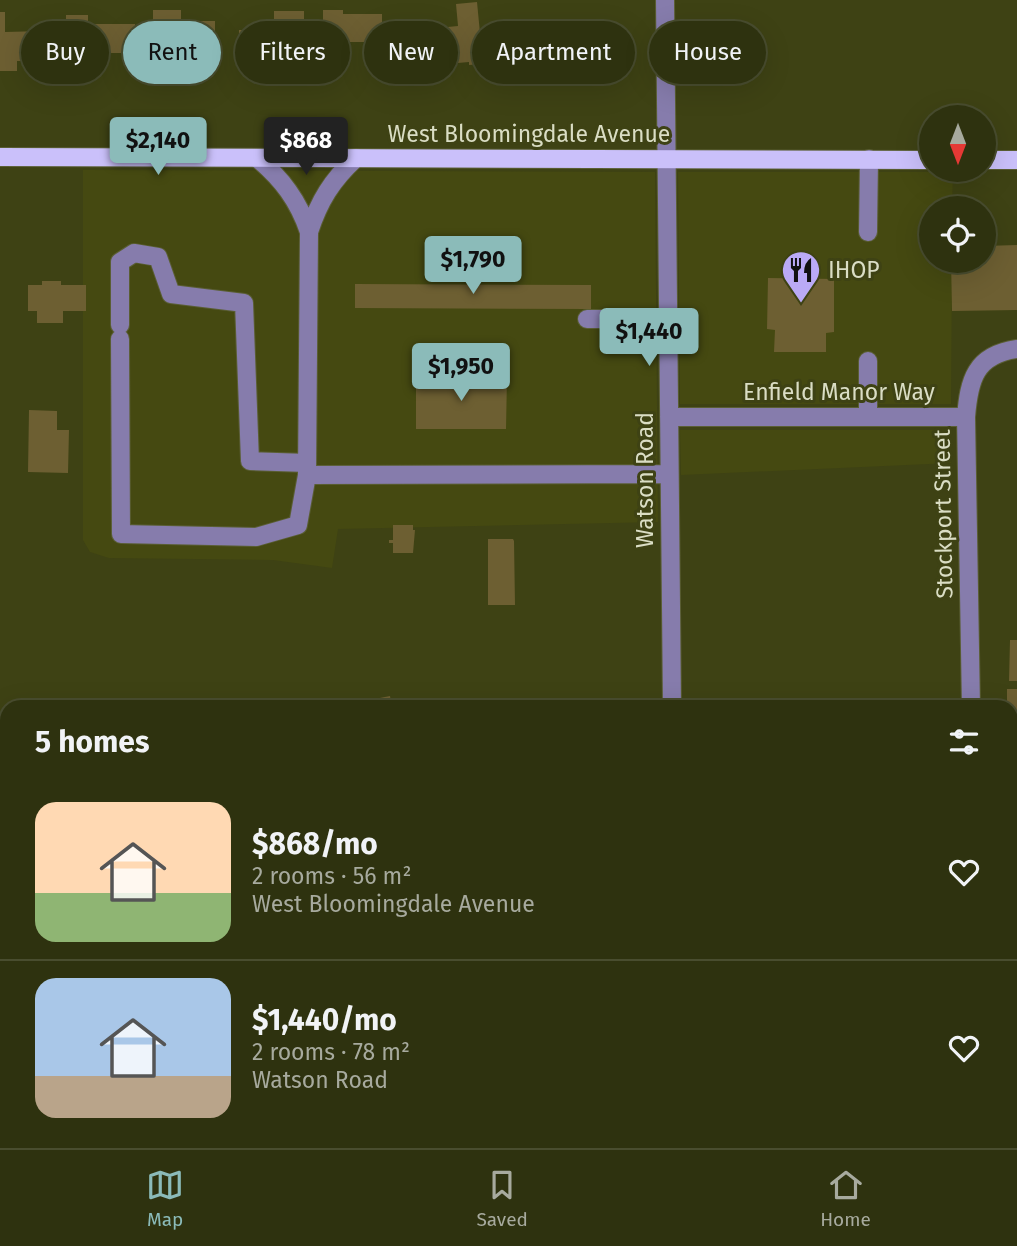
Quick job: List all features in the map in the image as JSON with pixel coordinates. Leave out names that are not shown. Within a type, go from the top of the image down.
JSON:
[{"type":"main road","name":"West Bloomingdale Avenue","points":[[0,157],[919,160]]},
{"type":"main road","points":[[996,160],[1017,160]]},
{"type":"street","name":"Watson Road","points":[[665,0],[672,700]]},
{"type":"street","points":[[257,158],[292,194],[309,232]]},
{"type":"street","points":[[356,158],[325,192],[309,232],[307,469],[298,525],[256,537],[121,534],[120,262],[134,253],[158,257],[171,294],[244,303],[250,461],[307,469],[669,474]]},
{"type":"street","points":[[868,232],[869,159]]},
{"type":"street","points":[[587,319],[668,319]]},
{"type":"street","name":"Stockport Street","points":[[971,700],[966,417],[971,379],[980,366],[992,356],[1017,349]]},
{"type":"street","points":[[868,362],[868,417]]},
{"type":"street","name":"Enfield Manor Way","points":[[669,417],[966,417]]},
{"type":"shaded area","points":[[83,170],[655,172],[658,522],[338,529],[332,568],[273,560],[109,558],[90,552],[83,540]]},
{"type":"shaded area","points":[[678,172],[919,172],[919,182],[953,182],[952,196],[919,196],[919,273],[952,273],[951,404],[680,404]]},
{"type":"shaded area","points":[[680,430],[951,430],[951,463],[681,475]]},
{"type":"building","points":[[477,2],[479,21],[472,21],[472,65],[469,65],[469,62],[458,63],[456,4]]},
{"type":"building","points":[[153,10],[181,10],[181,21],[153,21]]},
{"type":"building","points":[[323,10],[343,10],[343,14],[382,14],[382,21],[364,21],[364,42],[350,42],[350,21],[323,21]]},
{"type":"building","points":[[274,11],[304,11],[304,21],[274,21]]},
{"type":"building","points":[[0,12],[5,12],[5,32],[21,32],[21,61],[17,61],[17,71],[0,71]]},
{"type":"building","points":[[66,15],[88,15],[88,21],[66,21]]},
{"type":"building","points":[[109,24],[123,24],[123,53],[109,53]]},
{"type":"building","points":[[1017,245],[1017,310],[952,311],[951,273],[996,273],[996,246]]},
{"type":"building","name":"IHOP","points":[[768,278],[834,279],[834,332],[826,333],[826,352],[774,352],[775,330],[767,329]]},
{"type":"building","points":[[42,281],[61,281],[61,285],[86,285],[86,311],[63,311],[63,323],[37,323],[37,311],[28,311],[28,285],[42,285]]},
{"type":"building","points":[[355,284],[591,285],[591,309],[355,308]]},
{"type":"building","points":[[416,377],[507,377],[506,429],[416,429]]},
{"type":"building","points":[[29,410],[57,411],[57,430],[69,430],[68,473],[28,472]]},
{"type":"building","points":[[393,525],[413,525],[413,553],[393,553],[393,543],[389,543],[389,540],[393,540]]},
{"type":"building","points":[[488,539],[514,541],[515,605],[488,605]]},
{"type":"building","points":[[1010,640],[1017,640],[1017,681],[1009,681]]},
{"type":"building","points":[[1007,689],[1017,689],[1017,700],[1007,700]]},
{"type":"building","points":[[390,696],[391,700],[370,700]]},
{"type":"place","name":"IHOP","points":[[801,304]]}]
